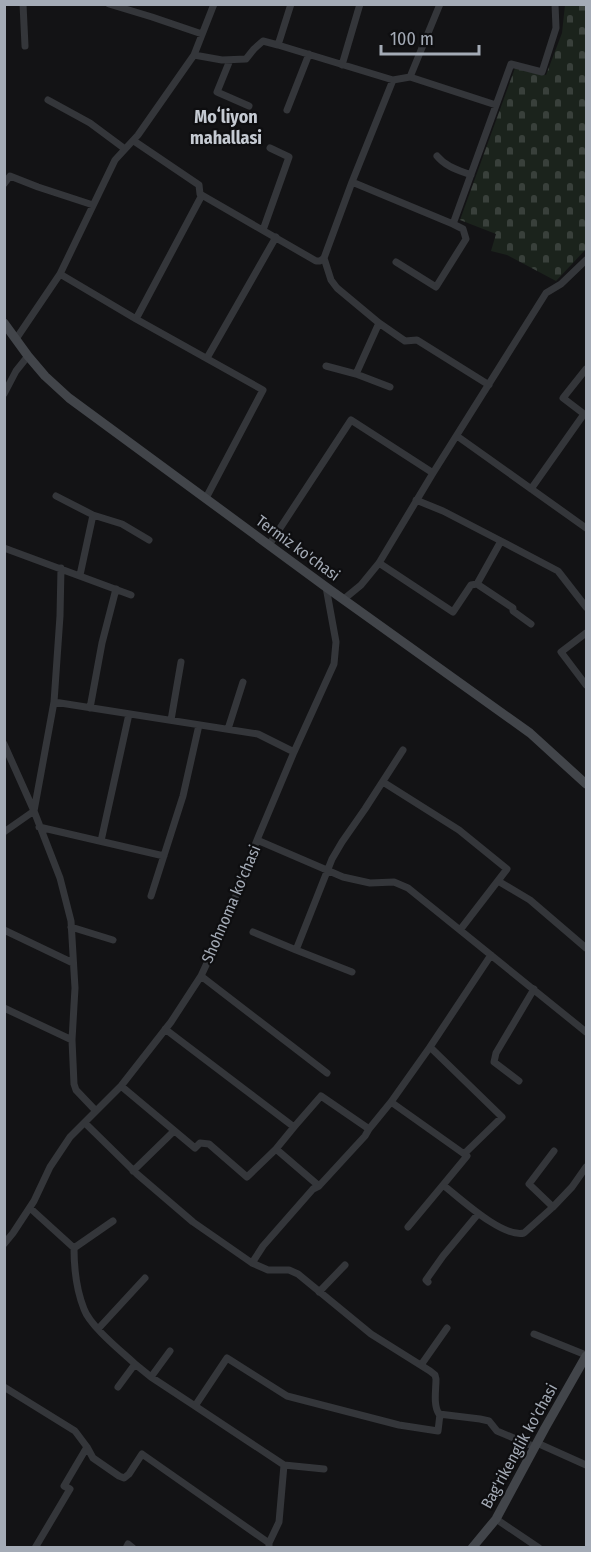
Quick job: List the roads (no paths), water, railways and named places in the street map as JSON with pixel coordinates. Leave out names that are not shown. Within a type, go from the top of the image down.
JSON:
[{"type":"main road","name":"Termiz ko'chasi","points":[[4,323],[45,376],[69,398],[326,587],[530,733],[586,784]]},
{"type":"main road","name":"Bag'rikenglik ko'chasi","points":[[472,1548],[496,1519],[586,1355]]},
{"type":"street","points":[[23,4],[25,46]]},
{"type":"street","points":[[109,4],[202,34]]},
{"type":"street","points":[[16,339],[60,274],[116,160],[134,141],[194,55],[214,4]]},
{"type":"street","points":[[278,45],[291,4]]},
{"type":"street","points":[[342,65],[360,4]]},
{"type":"street","points":[[410,77],[440,4]]},
{"type":"street","points":[[453,224],[511,64],[542,72],[556,28],[555,4]]},
{"type":"street","points":[[194,55],[222,60],[246,59],[263,41],[270,42],[393,80],[410,77],[496,105]]},
{"type":"street","points":[[287,110],[309,54]]},
{"type":"street","points":[[230,60],[217,92],[249,106]]},
{"type":"street","points":[[393,80],[324,258],[331,280],[337,288],[379,323],[405,341],[417,340],[489,385]]},
{"type":"street","points":[[48,100],[90,123],[125,149]]},
{"type":"street","points":[[134,141],[199,185],[200,194],[316,261],[324,258]]},
{"type":"street","points":[[264,230],[289,157],[270,148]]},
{"type":"street","points":[[437,156],[453,169],[471,175]]},
{"type":"street","points":[[4,184],[10,176],[93,205]]},
{"type":"street","points":[[352,182],[463,230],[466,239],[436,288],[396,262]]},
{"type":"street","points":[[136,319],[202,195]]},
{"type":"street","points":[[207,358],[276,237]]},
{"type":"street","points":[[344,600],[361,585],[378,562],[546,293],[561,284],[586,260]]},
{"type":"street","points":[[60,274],[263,390],[206,498]]},
{"type":"street","points":[[356,374],[379,323]]},
{"type":"street","points":[[5,390],[28,356]]},
{"type":"street","points":[[326,366],[390,387]]},
{"type":"street","points":[[531,489],[585,415],[563,398],[586,369]]},
{"type":"street","points":[[269,545],[351,420],[433,473]]},
{"type":"street","points":[[457,436],[586,528]]},
{"type":"street","points":[[56,496],[93,515],[122,524],[149,540]]},
{"type":"street","points":[[416,500],[443,511],[558,571],[586,607]]},
{"type":"street","points":[[80,575],[93,515]]},
{"type":"street","points":[[477,584],[501,541]]},
{"type":"street","points":[[4,548],[131,595]]},
{"type":"street","points":[[378,562],[453,612],[471,585],[477,584],[513,608],[513,611],[531,624]]},
{"type":"street","points":[[4,832],[34,811],[54,702],[61,568]]},
{"type":"street","name":"Shohnoma ko'chasi","points":[[4,1244],[30,1208],[50,1167],[70,1137],[121,1086],[165,1029],[201,976],[226,922],[294,752],[334,664],[336,642],[326,587]]},
{"type":"street","points":[[90,708],[102,643],[116,589]]},
{"type":"street","points":[[586,633],[561,652],[586,685]]},
{"type":"street","points":[[171,720],[181,662]]},
{"type":"street","points":[[228,729],[243,682]]},
{"type":"street","points":[[54,702],[258,734],[294,752]]},
{"type":"street","points":[[101,841],[129,714]]},
{"type":"street","points":[[151,896],[183,796],[199,725]]},
{"type":"street","points":[[4,744],[34,811],[60,878],[71,927],[75,988],[72,1040],[74,1084],[76,1090],[96,1111]]},
{"type":"street","points":[[296,950],[327,871],[342,842],[403,750]]},
{"type":"street","points":[[383,782],[459,830],[507,868],[460,930]]},
{"type":"street","points":[[39,827],[164,856]]},
{"type":"street","points":[[257,840],[343,877],[370,883],[394,882],[408,888],[586,1032]]},
{"type":"street","points":[[498,881],[530,900],[586,948]]},
{"type":"street","points":[[71,927],[113,940]]},
{"type":"street","points":[[4,930],[73,963]]},
{"type":"street","points":[[253,932],[352,972]]},
{"type":"street","points":[[252,1263],[313,1189],[319,1186],[365,1136],[430,1047],[490,955]]},
{"type":"street","points":[[201,976],[327,1072]]},
{"type":"street","points":[[519,1081],[494,1062],[494,1058],[534,989]]},
{"type":"street","points":[[4,1008],[72,1040]]},
{"type":"street","points":[[165,1029],[294,1127]]},
{"type":"street","points":[[430,1047],[502,1117],[464,1154]]},
{"type":"street","points":[[121,1086],[195,1148],[200,1143],[209,1144],[247,1177],[276,1149],[321,1096],[369,1129]]},
{"type":"street","points":[[391,1102],[467,1156],[408,1227]]},
{"type":"street","points":[[85,1123],[133,1171],[193,1222],[252,1263],[268,1270],[289,1270],[298,1274],[371,1334],[435,1375],[437,1411],[440,1414],[438,1431],[431,1431],[287,1396],[227,1358],[195,1406]]},
{"type":"street","points":[[133,1171],[174,1131]]},
{"type":"street","points":[[276,1149],[319,1186]]},
{"type":"street","points":[[553,1207],[530,1184],[554,1151]]},
{"type":"street","points":[[443,1185],[478,1214],[518,1234],[524,1233],[553,1207],[572,1187],[586,1167]]},
{"type":"street","points":[[30,1208],[74,1248],[74,1271],[84,1310],[98,1329],[135,1364],[284,1465],[324,1469]]},
{"type":"street","points":[[428,1281],[426,1280],[443,1256],[478,1214]]},
{"type":"street","points":[[74,1248],[113,1221]]},
{"type":"street","points":[[319,1292],[345,1265]]},
{"type":"street","points":[[98,1329],[145,1278]]},
{"type":"street","points":[[421,1365],[447,1328]]},
{"type":"street","points":[[534,1334],[586,1355]]},
{"type":"street","points":[[151,1377],[170,1351]]},
{"type":"street","points":[[118,1387],[135,1364]]},
{"type":"street","points":[[5,1389],[75,1431],[93,1458],[119,1476],[124,1478],[129,1474],[142,1454],[269,1545],[279,1522],[284,1465]]},
{"type":"street","points":[[440,1414],[489,1422],[497,1431],[586,1465]]},
{"type":"street","points":[[35,1548],[70,1489],[64,1486],[87,1447]]},
{"type":"street","points":[[496,1519],[539,1548]]},
{"type":"street","points":[[126,1548],[128,1544],[133,1548]]},
{"type":"district","name":"Moʻliyon mahallasi","points":[[226,127]]}]
